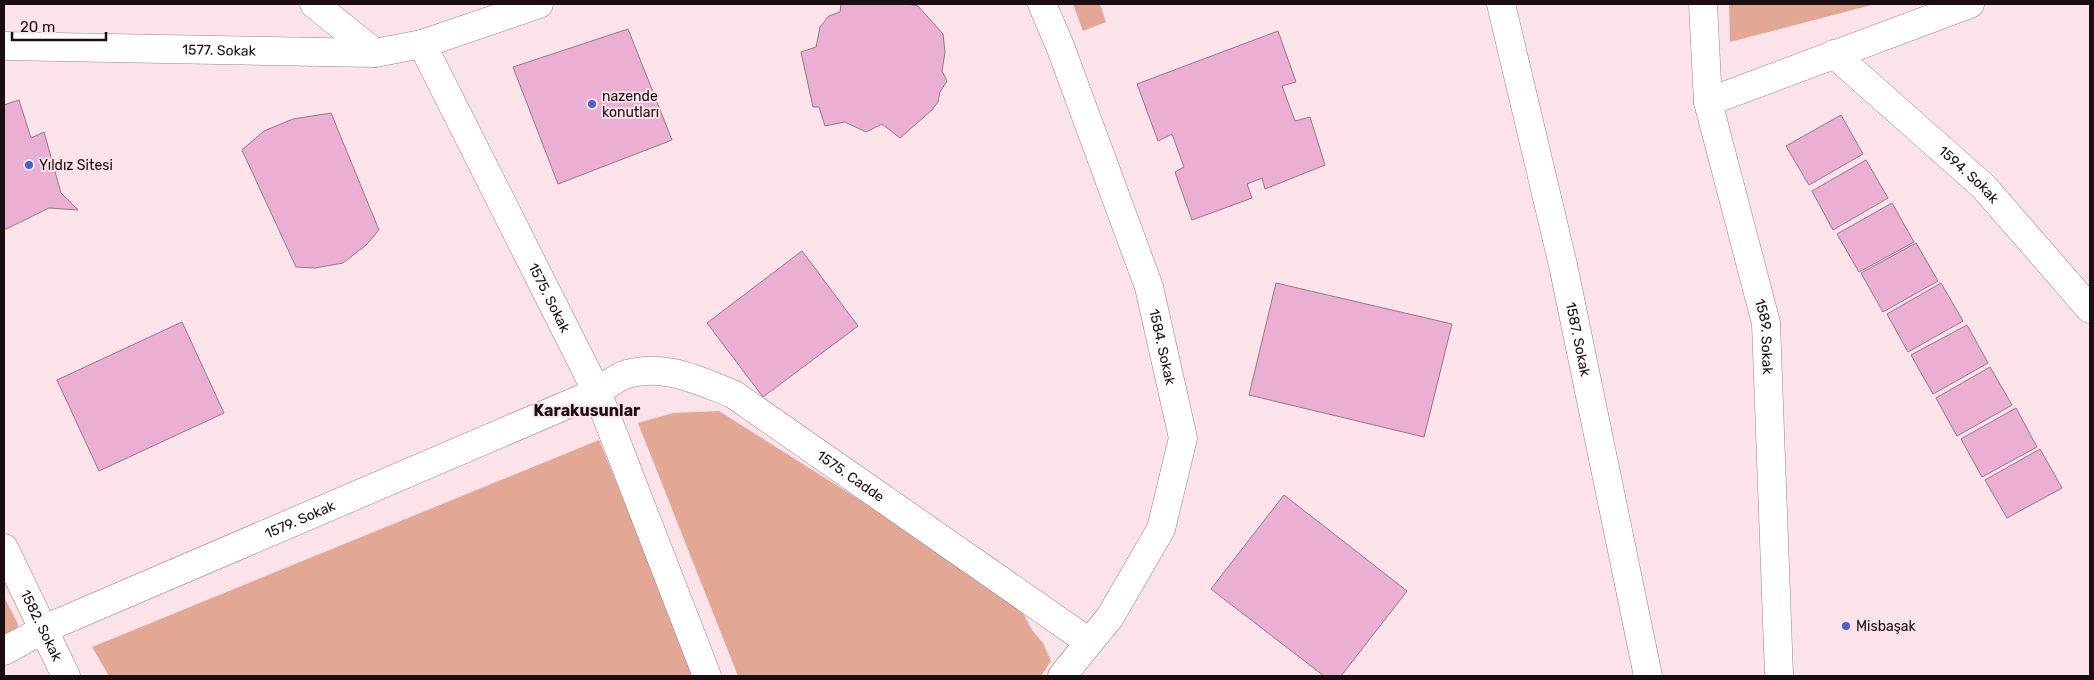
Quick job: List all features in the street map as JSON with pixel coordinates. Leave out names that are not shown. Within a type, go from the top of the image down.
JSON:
[{"type":"street","points":[[314,4],[375,53],[422,44],[539,4]]},
{"type":"street","name":"1584. Sokak","points":[[1042,4],[1060,46],[1149,287],[1183,438],[1160,529],[1110,617],[1062,676]]},
{"type":"street","name":"1587. Sokak","points":[[1501,4],[1563,265],[1648,676]]},
{"type":"street","name":"1589. Sokak","points":[[1703,4],[1708,102],[1766,323],[1779,676]]},
{"type":"street","points":[[1708,102],[1970,4]]},
{"type":"street","name":"1575. Sokak","points":[[422,44],[597,392],[707,676]]},
{"type":"street","name":"1577. Sokak","points":[[4,46],[375,53]]},
{"type":"street","name":"1594. Sokak","points":[[1834,54],[1984,187],[2090,309]]},
{"type":"street","name":"1575. Cadde","points":[[597,392],[626,374],[662,370],[697,380],[733,394],[1089,642]]},
{"type":"street","name":"1579. Sokak","points":[[4,651],[44,629],[597,392]]},
{"type":"street","name":"1582. Sokak","points":[[4,548],[66,676]]},
{"type":"shaded area","points":[[1073,4],[1100,4],[1106,22],[1083,31]]},
{"type":"shaded area","points":[[1729,4],[1875,4],[1730,42]]},
{"type":"shaded area","points":[[719,411],[1015,598],[1032,630],[1043,643],[1051,661],[1041,676],[738,676],[638,423],[673,413]]},
{"type":"shaded area","points":[[599,440],[696,676],[109,676],[92,647]]},
{"type":"shaded area","points":[[4,597],[18,624],[17,631],[4,641]]},
{"type":"building","points":[[841,4],[908,4],[918,6],[943,34],[945,52],[942,71],[947,81],[940,92],[938,102],[932,110],[900,138],[882,124],[866,132],[845,122],[825,126],[819,107],[813,107],[801,52],[816,47],[820,27],[829,16],[840,12]]},
{"type":"building","name":"nazende konutları","points":[[628,29],[672,140],[558,184],[513,67]]},
{"type":"building","points":[[1278,31],[1296,82],[1282,86],[1295,121],[1310,117],[1325,165],[1265,189],[1262,178],[1247,184],[1252,198],[1192,220],[1175,172],[1184,167],[1172,134],[1158,141],[1137,84]]},
{"type":"building","name":"Yıldız Sitesi","points":[[19,100],[31,138],[44,132],[61,193],[78,210],[49,208],[4,230],[4,105]]},
{"type":"building","points":[[331,113],[379,230],[366,245],[343,263],[315,268],[296,267],[242,150],[264,131],[293,119]]},
{"type":"building","points":[[1841,115],[1863,154],[1809,185],[1786,146]]},
{"type":"building","points":[[1866,160],[1888,198],[1833,230],[1812,191]]},
{"type":"building","points":[[1892,203],[1914,242],[1859,272],[1837,234]]},
{"type":"building","points":[[1916,243],[1938,281],[1883,312],[1861,273]]},
{"type":"building","points":[[802,251],[858,326],[763,397],[707,323]]},
{"type":"building","points":[[1276,283],[1452,324],[1424,437],[1249,395]]},
{"type":"building","points":[[1941,283],[1963,321],[1908,352],[1887,314]]},
{"type":"building","points":[[182,322],[224,413],[99,471],[57,380]]},
{"type":"building","points":[[1967,325],[1988,363],[1933,394],[1911,355]]},
{"type":"building","points":[[1990,367],[2012,405],[1957,436],[1936,398]]},
{"type":"building","points":[[2016,408],[2037,447],[1982,477],[1961,439]]},
{"type":"building","points":[[2040,449],[2062,488],[2007,518],[1985,480]]},
{"type":"building","points":[[1284,495],[1407,591],[1341,676],[1324,676],[1211,589]]},
{"type":"place","name":"nazende konutları","points":[[592,104]]},
{"type":"place","name":"Yıldız Sitesi","points":[[29,165]]},
{"type":"place","name":"Misbaşak","points":[[1846,626]]},
{"type":"district","name":"Karakusunlar","points":[[587,410]]}]
